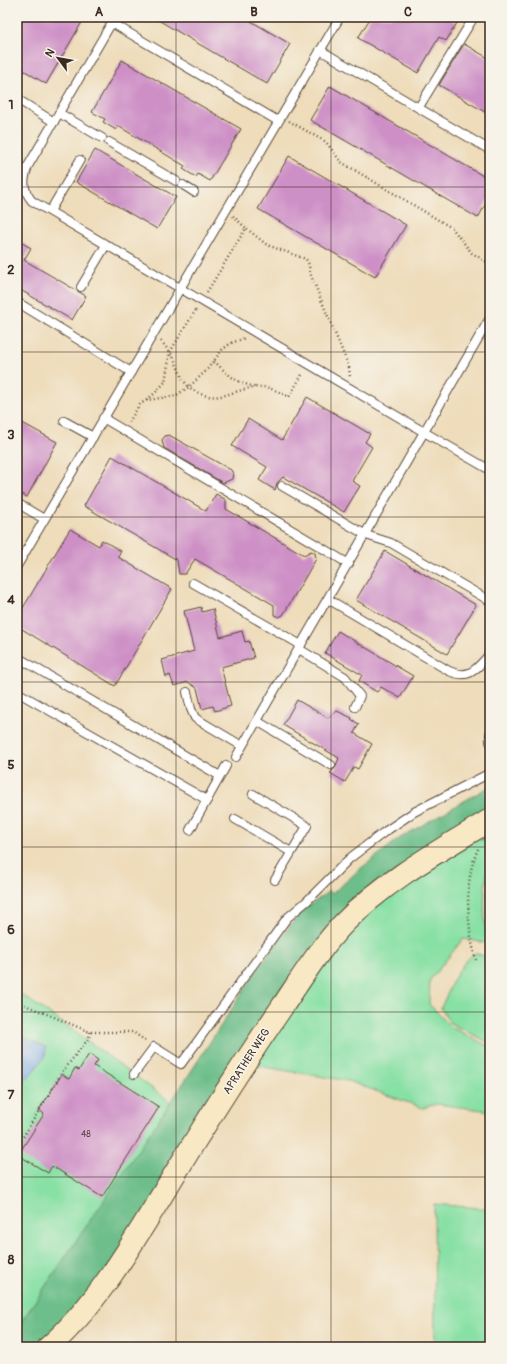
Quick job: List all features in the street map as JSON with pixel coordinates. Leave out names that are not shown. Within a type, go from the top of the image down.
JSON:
[{"type":"street","name":"APRATHER WEG","points":[[49,1347],[69,1329],[109,1276],[274,1019],[308,969],[344,924],[378,893],[408,870],[490,820]]},
{"type":"lane","points":[[419,107],[474,17]]},
{"type":"lane","points":[[17,566],[280,119],[337,18]]},
{"type":"lane","points":[[280,119],[113,20],[28,166],[23,180],[26,194],[32,201],[179,289],[309,363],[490,470]]},
{"type":"lane","points":[[320,50],[490,150]]},
{"type":"lane","points":[[17,99],[54,122]]},
{"type":"lane","points":[[59,113],[194,192]]},
{"type":"lane","points":[[50,211],[80,160]]},
{"type":"lane","points":[[81,287],[106,245]]},
{"type":"lane","points":[[17,302],[131,372]]},
{"type":"lane","points":[[236,757],[366,535],[490,318]]},
{"type":"lane","points":[[103,418],[349,564]]},
{"type":"lane","points":[[64,420],[93,437]]},
{"type":"lane","points":[[282,486],[366,535],[391,543],[490,601]]},
{"type":"lane","points":[[17,503],[44,519]]},
{"type":"lane","points":[[193,583],[300,647],[345,677],[360,696],[355,707]]},
{"type":"lane","points":[[328,599],[449,671],[459,675],[467,674],[475,670],[490,654]]},
{"type":"lane","points":[[17,657],[220,776]]},
{"type":"lane","points":[[17,692],[207,800]]},
{"type":"lane","points":[[187,692],[191,709],[196,718],[242,746]]},
{"type":"lane","points":[[257,721],[331,765]]},
{"type":"lane","points":[[490,734],[490,742]]},
{"type":"lane","points":[[190,830],[226,766]]},
{"type":"lane","points":[[134,1074],[154,1047],[181,1064],[287,918],[350,858],[414,812],[490,773]]},
{"type":"lane","points":[[253,794],[307,826],[275,880]]},
{"type":"lane","points":[[236,819],[291,852]]},
{"type":"path","points":[[280,119],[326,142],[341,162],[452,228],[472,253],[490,264]]},
{"type":"path","points":[[226,209],[267,245],[306,259],[309,265],[310,273],[349,367],[350,388]]},
{"type":"path","points":[[124,431],[140,404],[155,393],[165,382],[170,352],[246,228]]},
{"type":"path","points":[[147,400],[175,396],[189,387],[206,371],[222,350],[231,343],[255,332]]},
{"type":"path","points":[[152,335],[161,340],[177,364],[183,380],[189,387],[200,395],[228,396],[257,388]]},
{"type":"path","points":[[214,361],[234,380],[242,384],[257,388],[269,388],[289,397],[309,363]]},
{"type":"path","points":[[476,960],[470,936],[469,877],[480,846]]},
{"type":"path","points":[[17,1008],[25,1005],[90,1032],[133,1032],[154,1047]]},
{"type":"path","points":[[17,1147],[56,1083],[89,1038],[90,1032]]},
{"type":"green space","points":[[490,786],[490,842],[475,838],[359,918],[332,950],[60,1347],[17,1347],[17,1328],[171,1102],[261,964],[301,912],[329,891],[332,894],[360,869],[400,838]]},
{"type":"green space","points":[[475,838],[490,842],[485,898],[487,943],[463,939],[430,980],[429,1004],[451,1027],[490,1047],[490,1111],[437,1104],[423,1108],[348,1081],[252,1065],[332,950],[359,918]]},
{"type":"green space","points":[[475,953],[490,958],[490,1043],[450,1023],[441,1008],[459,970]]},
{"type":"green space","points":[[17,992],[171,1102],[17,1328]]},
{"type":"green space","points":[[434,1204],[490,1209],[490,1347],[435,1347]]},
{"type":"water","points":[[17,1034],[46,1047],[45,1057],[19,1088],[20,1101],[17,1107]]},
{"type":"building","points":[[17,17],[85,17],[46,84],[17,66]]},
{"type":"building","points":[[153,17],[244,17],[290,44],[267,84]]},
{"type":"building","points":[[371,17],[447,17],[457,23],[446,41],[439,37],[418,73],[358,38]]},
{"type":"building","points":[[464,44],[490,59],[490,115],[439,85]]},
{"type":"building","points":[[122,60],[241,129],[210,181],[198,174],[196,177],[183,169],[185,166],[118,126],[116,130],[103,122],[105,119],[92,112]]},
{"type":"building","points":[[330,86],[490,180],[490,196],[478,218],[310,120]]},
{"type":"building","points":[[95,150],[176,197],[157,229],[76,182]]},
{"type":"building","points":[[289,156],[406,225],[375,277],[258,209]]},
{"type":"building","points":[[17,240],[31,248],[24,260],[86,296],[72,320],[17,288]]},
{"type":"building","points":[[307,397],[370,434],[365,442],[372,447],[352,481],[360,486],[344,512],[283,477],[277,483],[275,490],[259,480],[267,467],[232,446],[248,419],[282,440]]},
{"type":"building","points":[[17,420],[57,442],[27,497],[17,492]]},
{"type":"building","points":[[169,435],[231,470],[233,473],[232,479],[223,483],[164,448],[162,440],[165,436]]},
{"type":"building","points":[[112,456],[206,511],[216,494],[226,500],[226,509],[304,555],[311,551],[315,553],[316,559],[283,615],[279,617],[274,615],[274,605],[195,559],[185,574],[179,574],[177,560],[84,506]]},
{"type":"building","points":[[70,529],[99,546],[102,540],[121,551],[118,557],[172,589],[115,686],[17,626],[17,618]]},
{"type":"building","points":[[385,551],[476,605],[447,654],[356,600]]},
{"type":"building","points":[[201,607],[202,612],[213,609],[220,637],[242,631],[245,642],[249,641],[254,658],[221,667],[231,706],[215,711],[213,706],[202,709],[197,688],[188,682],[174,686],[170,675],[166,677],[162,660],[194,651],[184,611]]},
{"type":"building","points":[[338,631],[413,676],[400,698],[381,687],[377,692],[359,681],[362,675],[325,653]]},
{"type":"building","points":[[297,700],[328,718],[337,711],[352,718],[351,719],[359,724],[354,733],[372,744],[358,769],[354,767],[345,782],[330,773],[335,768],[339,758],[283,725]]},
{"type":"building","points":[[89,1054],[98,1060],[94,1066],[159,1107],[102,1197],[52,1166],[48,1173],[18,1155],[44,1114],[39,1110],[62,1074],[69,1079],[75,1068],[79,1070]]}]
